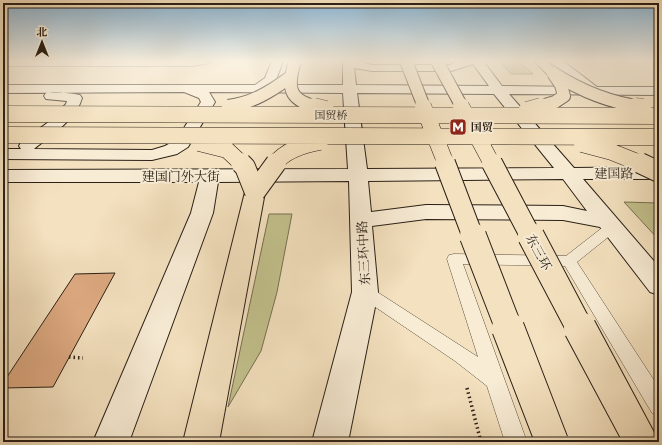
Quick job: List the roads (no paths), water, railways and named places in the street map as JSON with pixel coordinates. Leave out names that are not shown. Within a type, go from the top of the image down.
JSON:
[{"type":"highway","points":[[133,114],[238,105],[266,95],[284,82]]},
{"type":"highway","points":[[290,82],[292,94],[299,100],[312,106],[341,112],[380,116]]},
{"type":"highway","points":[[414,82],[552,442]]},
{"type":"highway","name":"东三环","points":[[448,82],[641,442]]},
{"type":"highway","points":[[499,117],[555,102],[564,96],[560,82]]},
{"type":"highway","points":[[568,82],[595,97],[639,107],[659,108]]},
{"type":"highway","name":"国贸桥","points":[[3,114],[499,117],[659,116]]},
{"type":"highway","name":"国贸桥","points":[[3,135],[659,137]]},
{"type":"highway","points":[[145,135],[187,140],[227,150],[245,167],[255,192]]},
{"type":"highway","points":[[201,442],[255,192],[280,157],[304,145],[333,139],[378,135]]},
{"type":"highway","points":[[514,136],[575,143],[606,150],[638,161],[659,172]]},
{"type":"street","points":[[258,88],[267,82]]},
{"type":"street","name":"东三环中路","points":[[330,442],[366,292],[362,220],[350,82]]},
{"type":"street","points":[[492,82],[659,285]]},
{"type":"street","points":[[579,82],[593,90]]},
{"type":"street","points":[[3,90],[33,88],[593,90],[659,92],[659,102]]},
{"type":"street","points":[[3,154],[152,154],[171,150],[182,144],[208,102],[204,95],[186,88]]},
{"type":"street","points":[[3,90],[26,96],[65,96],[75,98],[75,101],[68,112],[26,146],[3,154]]},
{"type":"street","name":"建国路","points":[[358,175],[659,172]]},
{"type":"street","name":"建国门外大街","points":[[3,176],[358,175]]},
{"type":"street","points":[[111,442],[202,213],[210,176]]},
{"type":"street","points":[[362,220],[426,212],[563,212],[610,224]]},
{"type":"lane","points":[[516,442],[454,259],[569,261],[610,224]]},
{"type":"lane","points":[[569,261],[659,406]]},
{"type":"lane","points":[[366,292],[461,355],[496,381]]},
{"type":"place","name":"国贸","points":[[458,127]]}]
